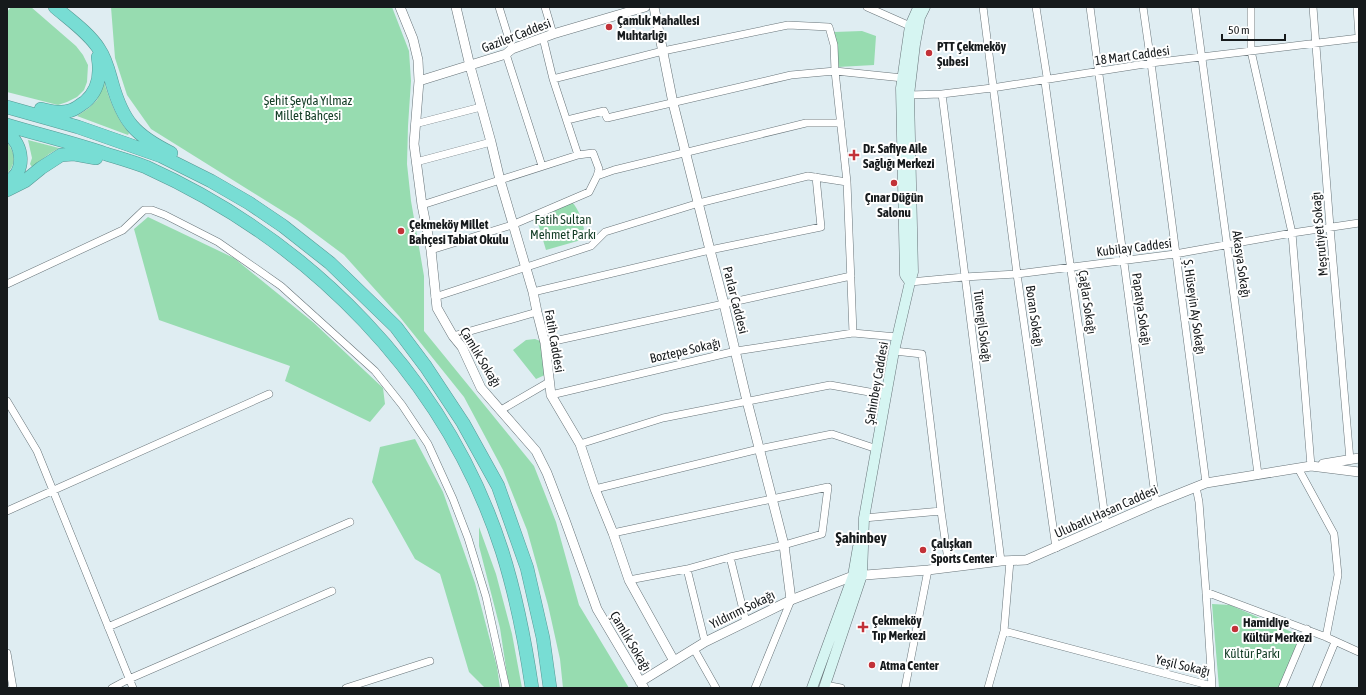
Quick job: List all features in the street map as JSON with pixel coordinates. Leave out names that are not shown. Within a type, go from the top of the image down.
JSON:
[{"type":"highway","points":[[55,7],[99,48],[104,57],[114,91],[128,122],[140,135],[164,150],[201,168],[220,186]]},
{"type":"highway","points":[[7,102],[60,112],[69,111],[80,106],[89,98],[98,83],[100,72],[97,53],[92,40]]},
{"type":"highway","points":[[7,107],[78,127],[154,154],[220,186],[283,226],[330,263],[396,327],[426,367],[463,423],[498,486],[527,568],[543,638],[550,688]]},
{"type":"highway","points":[[7,125],[66,141],[144,166],[187,188],[272,240],[325,283],[352,309],[393,353],[429,401],[458,447],[480,493],[501,549],[515,594],[532,688]]},
{"type":"highway","points":[[7,133],[17,144],[20,158],[17,173],[7,182]]},
{"type":"highway","points":[[7,190],[25,181],[61,155],[74,154],[92,156],[187,188]]},
{"type":"main road","name":"Şahinbey Caddesi","points":[[824,687],[858,575],[864,518],[894,351],[910,282],[905,275],[901,88],[910,26],[918,7]]},
{"type":"main road","points":[[910,282],[914,272],[909,95],[915,44],[920,17],[925,7]]},
{"type":"main road","name":"Şahinbey Caddesi","points":[[903,78],[909,95]]},
{"type":"main road","points":[[812,688],[858,575]]},
{"type":"street","name":"Çamlık Sokağı","points":[[400,7],[413,39],[418,60],[419,81],[414,144],[422,205],[431,250],[437,308],[453,336],[462,347],[481,388],[536,451],[565,520],[597,609],[642,685]]},
{"type":"street","name":"Fatih Caddesi","points":[[456,7],[512,225],[534,292],[537,312],[545,343],[551,395],[580,444],[629,580],[674,661]]},
{"type":"street","points":[[499,7],[509,51],[542,166]]},
{"type":"street","points":[[545,7],[553,34]]},
{"type":"street","name":"Gaziler Caddesi","points":[[419,81],[470,66],[553,34],[625,10],[644,7]]},
{"type":"street","name":"Parlar Caddesi","points":[[654,7],[674,103],[698,203],[784,546],[791,600]]},
{"type":"street","points":[[867,7],[910,26]]},
{"type":"street","name":"Boran Sokağı","points":[[982,7],[1017,274],[1056,548]]},
{"type":"street","name":"Çağlar Sokağı","points":[[1036,7],[1047,77],[1045,81],[1106,525]]},
{"type":"street","name":"Papatya Sokağı","points":[[1090,7],[1156,503]]},
{"type":"street","name":"Ş. Hüseyin Ay Sokağı","points":[[1143,7],[1206,483]]},
{"type":"street","name":"Akasya Sokağı","points":[[1196,7],[1258,474]]},
{"type":"street","points":[[1251,7],[1250,51],[1292,233],[1310,466],[1356,460],[1359,467]]},
{"type":"street","name":"Meşrutiyet Sokağı","points":[[1313,7],[1330,227],[1356,460]]},
{"type":"street","points":[[1357,7],[1359,37]]},
{"type":"street","points":[[553,79],[663,51],[788,25],[829,28],[834,45],[840,124],[847,182],[853,333]]},
{"type":"street","name":"18 Mart Caddesi","points":[[909,95],[942,94],[992,88],[1045,81],[1151,63],[1203,58],[1359,37]]},
{"type":"street","points":[[543,38],[553,79],[578,155]]},
{"type":"street","points":[[566,120],[604,111],[607,118],[791,75],[835,71],[903,78]]},
{"type":"street","name":"Tütengil Sokağı","points":[[942,94],[964,277],[1005,561],[1004,631],[988,688]]},
{"type":"street","points":[[415,124],[481,107]]},
{"type":"street","points":[[597,176],[614,170],[806,123],[840,124]]},
{"type":"street","points":[[416,162],[491,142]]},
{"type":"street","points":[[422,205],[578,155],[593,153],[599,169],[590,192],[512,225],[431,250]]},
{"type":"street","points":[[435,297],[591,246],[605,232],[698,203],[808,176],[847,182]]},
{"type":"street","points":[[534,292],[710,250],[821,227],[816,178]]},
{"type":"street","points":[[7,284],[123,230],[144,210],[152,210],[218,242],[282,286],[375,371],[402,405],[428,444],[453,499],[478,569],[497,643],[506,688]]},
{"type":"street","name":"Kubilay Caddesi","points":[[910,282],[1017,274],[1071,266],[1124,261],[1176,254],[1292,233],[1359,223]]},
{"type":"street","points":[[545,343],[851,276]]},
{"type":"street","points":[[453,336],[537,312]]},
{"type":"street","name":"Boztepe Sokağı","points":[[551,395],[736,351],[853,333],[897,337]]},
{"type":"street","points":[[894,351],[922,354],[949,567]]},
{"type":"street","points":[[501,410],[549,382]]},
{"type":"street","points":[[580,444],[663,418],[830,385],[886,395]]},
{"type":"street","points":[[7,512],[269,394]]},
{"type":"street","points":[[7,401],[37,452],[133,688]]},
{"type":"street","points":[[595,489],[759,449],[832,434],[877,449]]},
{"type":"street","name":"Ulubatlı Hasan Caddesi","points":[[858,575],[928,570],[1026,560],[1156,503],[1206,483],[1310,466],[1359,472]]},
{"type":"street","points":[[1298,468],[1334,534],[1338,575],[1326,637]]},
{"type":"street","points":[[613,533],[828,487],[822,534],[784,546],[730,557],[687,569],[629,580]]},
{"type":"street","name":"Yeşil Sokağı","points":[[1004,631],[1212,686],[1199,502],[1196,487]]},
{"type":"street","points":[[864,518],[941,511]]},
{"type":"street","points":[[108,628],[350,522]]},
{"type":"street","points":[[730,557],[746,622]]},
{"type":"street","points":[[687,569],[705,642]]},
{"type":"street","points":[[905,688],[928,570]]},
{"type":"street","name":"Yıldırım Sokağı","points":[[642,685],[674,661],[705,642],[791,600],[858,575]]},
{"type":"street","points":[[112,688],[129,679],[332,591]]},
{"type":"street","points":[[1206,592],[1307,629],[1359,652]]},
{"type":"street","points":[[755,688],[791,600]]},
{"type":"street","points":[[1282,688],[1307,629]]},
{"type":"street","points":[[1316,688],[1335,642]]},
{"type":"street","points":[[694,649],[716,688]]},
{"type":"street","points":[[7,653],[13,688]]},
{"type":"street","points":[[346,688],[430,661]]},
{"type":"street","points":[[824,687],[841,688]]},
{"type":"green space","points":[[11,7],[31,7],[76,46],[83,55],[88,65],[87,82],[84,90],[77,97],[58,105],[7,92],[7,12]]},
{"type":"green space","name":"Şehit Şeyda Yılmaz Millet Bahçesi","points":[[111,7],[392,7],[409,51],[411,81],[407,164],[411,201],[424,276],[424,331],[534,466],[556,522],[579,605],[629,688],[563,688],[560,659],[548,605],[527,530],[503,470],[464,397],[399,316],[344,255],[297,220],[151,129],[127,95],[115,58]]},
{"type":"green space","points":[[862,31],[876,36],[874,65],[838,67],[834,32]]},
{"type":"green space","points":[[104,82],[114,109],[120,121],[129,133],[128,135],[77,116],[89,108],[97,100]]},
{"type":"green space","points":[[28,140],[59,148],[32,167],[30,164],[32,158]]},
{"type":"green space","points":[[7,142],[12,150],[14,162],[7,174]]},
{"type":"green space","name":"Fatih Sultan Mehmet Parkı","points":[[572,202],[578,211],[584,229],[581,232],[581,240],[546,250],[537,220]]},
{"type":"green space","points":[[148,217],[234,258],[314,323],[383,388],[385,404],[370,422],[285,381],[290,366],[159,320],[134,229]]},
{"type":"green space","points":[[535,339],[543,342],[547,374],[536,379],[513,350],[526,340]]},
{"type":"green space","points":[[415,439],[443,492],[475,583],[497,667],[500,688],[485,688],[469,672],[440,574],[415,559],[372,482],[380,447]]},
{"type":"green space","points":[[479,527],[496,574],[512,634],[522,688],[509,688],[500,628],[479,546]]},
{"type":"green space","name":"Kültür Parkı","points":[[1212,604],[1230,605],[1301,636],[1280,688],[1219,688]]},
{"type":"place","name":"Çamlık Mahallesi Muhtarlığı","points":[[609,27]]},
{"type":"place","name":"PTT Çekmeköy Şubesi","points":[[929,53]]},
{"type":"place","name":"Dr. Safiye Aile Sağlığı Merkezi","points":[[854,155]]},
{"type":"place","name":"Çınar Düğün Salonu","points":[[894,183]]},
{"type":"place","name":"Çekmeköy Millet Bahçesi Tabiat Okulu","points":[[401,231]]},
{"type":"place","name":"Çalışkan Sports Center","points":[[923,550]]},
{"type":"place","name":"Çekmeköy Tıp Merkezi","points":[[863,627]]},
{"type":"place","name":"Hamidiye Kültür Merkezi","points":[[1235,629]]},
{"type":"place","name":"Atma Center","points":[[872,665]]},
{"type":"district","name":"Şahinbey","points":[[861,538]]}]
